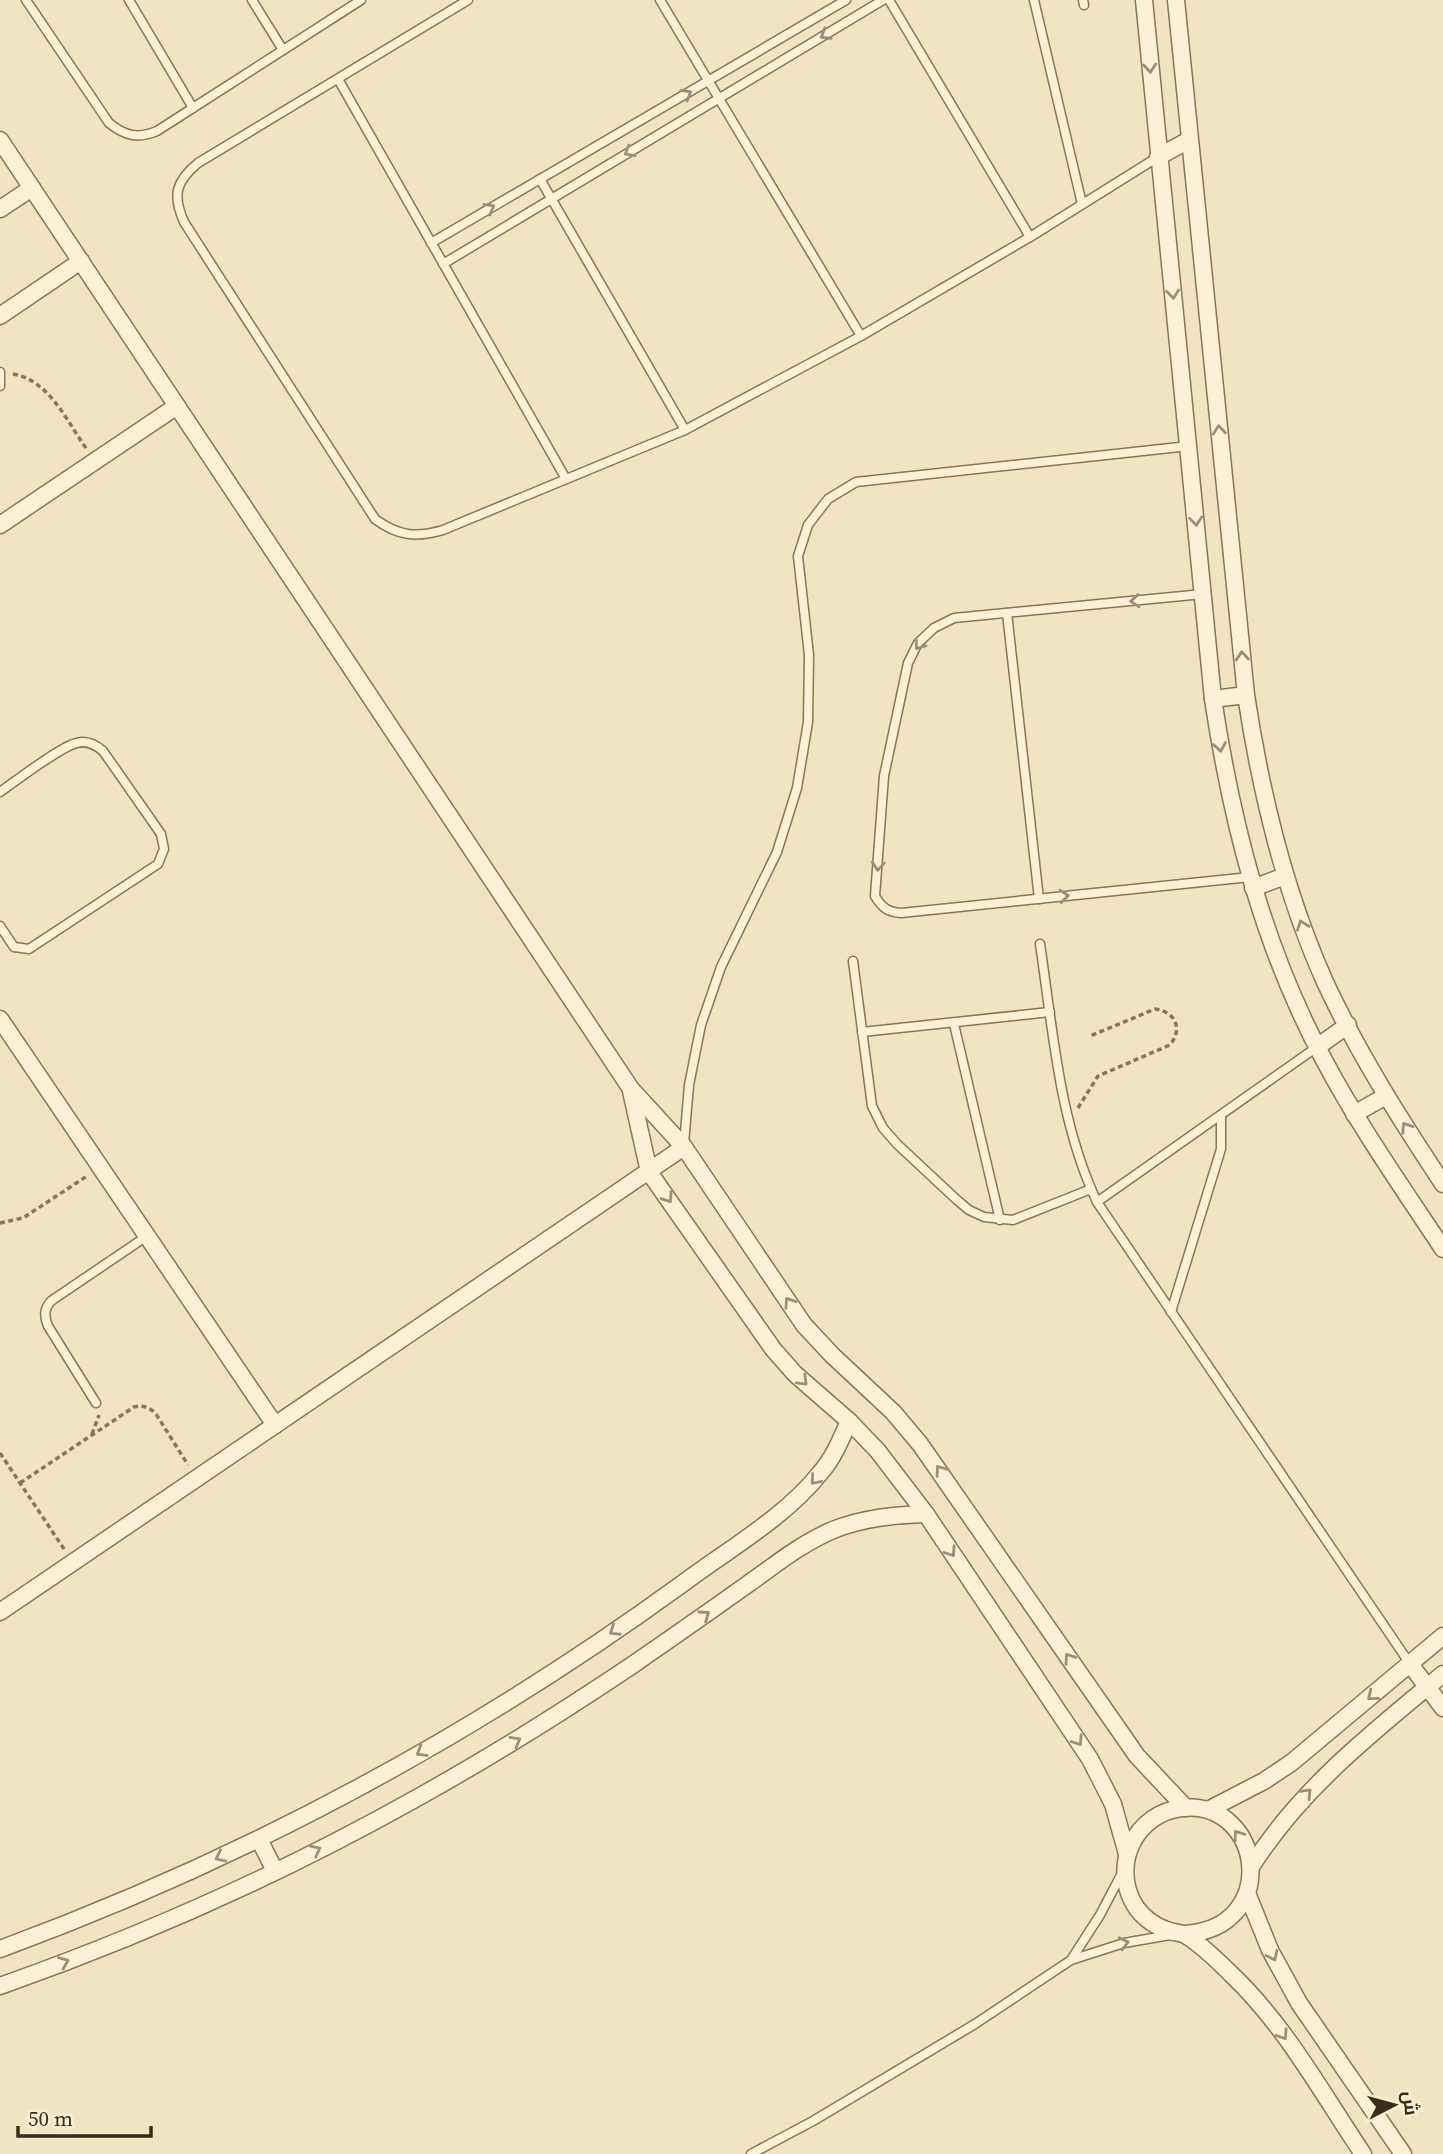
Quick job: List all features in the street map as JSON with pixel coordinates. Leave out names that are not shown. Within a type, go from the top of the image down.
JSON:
[{"type":"street","points":[[1144,0],[1213,699],[1236,825],[1280,965],[1317,1046],[1354,1114],[1443,1249]]},
{"type":"street","points":[[1176,0],[1246,695],[1255,757],[1268,817],[1285,876],[1317,962],[1386,1096],[1443,1184]]},
{"type":"street","points":[[0,140],[631,1089],[684,1147],[804,1325],[893,1412],[920,1444],[1137,1756],[1186,1808]]},
{"type":"street","points":[[1158,157],[1189,140]]},
{"type":"street","points":[[0,209],[32,188]]},
{"type":"street","points":[[0,316],[81,261]]},
{"type":"street","points":[[1180,362],[1211,359]]},
{"type":"street","points":[[0,525],[177,406]]},
{"type":"street","points":[[1213,699],[1246,695]]},
{"type":"street","points":[[1252,882],[1285,876]]},
{"type":"street","points":[[1,1024],[275,1425]]},
{"type":"street","points":[[1317,1046],[1348,1025]]},
{"type":"street","points":[[631,1089],[649,1172],[773,1349],[795,1374],[849,1421],[903,1481],[1090,1759],[1112,1804],[1126,1860],[1129,1893],[1144,1916],[1166,1930],[1182,1934],[1211,1930],[1222,1924],[1241,1905],[1247,1893],[1251,1867],[1248,1852],[1238,1832],[1222,1817],[1208,1810],[1173,1809],[1149,1821],[1139,1830],[1126,1860]]},
{"type":"street","points":[[1354,1114],[1386,1096]]},
{"type":"street","points":[[0,1612],[684,1147]]},
{"type":"street","points":[[0,1949],[158,1886],[260,1839],[396,1767],[507,1702],[654,1604],[804,1493],[828,1463],[849,1421]]},
{"type":"street","points":[[0,1986],[160,1923],[275,1871],[413,1800],[547,1722],[678,1634],[803,1545],[862,1521],[894,1515],[926,1514]]},
{"type":"street","points":[[1208,1810],[1255,1786],[1291,1763],[1443,1636]]},
{"type":"street","points":[[1410,1664],[1443,1708]]},
{"type":"street","points":[[1251,1867],[1269,1839],[1311,1788],[1443,1674]]},
{"type":"street","points":[[260,1839],[275,1871]]},
{"type":"street","points":[[1247,1893],[1270,1950],[1299,2003],[1403,2154]]},
{"type":"street","points":[[1182,1934],[1233,1975],[1275,2023],[1363,2154]]},
{"type":"lane","points":[[26,0],[109,123],[119,132],[132,136],[145,136],[193,108],[361,0]]},
{"type":"lane","points":[[129,0],[193,108]]},
{"type":"lane","points":[[252,0],[283,50]]},
{"type":"lane","points":[[468,0],[198,163],[185,174],[177,189],[177,206],[184,222],[375,519],[390,530],[407,536],[426,535],[685,430],[860,336],[1030,237],[1158,157]]},
{"type":"lane","points":[[660,0],[860,336]]},
{"type":"lane","points":[[431,243],[846,0]]},
{"type":"lane","points":[[443,264],[883,0]]},
{"type":"lane","points":[[889,0],[1030,237]]},
{"type":"lane","points":[[1034,0],[1082,204]]},
{"type":"lane","points":[[338,79],[566,479]]},
{"type":"lane","points":[[540,179],[685,430]]},
{"type":"lane","points":[[0,373],[0,386]]},
{"type":"lane","points":[[684,1147],[689,1085],[701,1025],[721,967],[777,852],[797,788],[808,722],[809,655],[798,556],[808,525],[828,499],[856,482],[1189,446]]},
{"type":"lane","points":[[1203,594],[954,618],[934,628],[918,643],[908,663],[884,776],[876,896],[880,906],[890,912],[901,913],[1252,882]]},
{"type":"lane","points":[[1007,613],[1040,899]]},
{"type":"lane","points":[[0,792],[69,746],[87,742],[96,745],[103,751],[161,834],[164,849],[158,864],[29,950],[14,947],[0,926]]},
{"type":"lane","points":[[1040,944],[1064,1102],[1097,1202],[1410,1664]]},
{"type":"lane","points":[[853,961],[872,1106],[883,1128],[969,1210],[984,1217],[1013,1220],[1091,1189]]},
{"type":"lane","points":[[862,1032],[1050,1012]]},
{"type":"lane","points":[[954,1024],[1000,1220]]},
{"type":"lane","points":[[1097,1202],[1317,1046]]},
{"type":"lane","points":[[1171,1312],[1221,1149],[1221,1116]]},
{"type":"lane","points":[[96,1402],[48,1326],[45,1313],[47,1306],[147,1236]]},
{"type":"lane","points":[[1071,1960],[1100,1915],[1126,1860]]},
{"type":"lane","points":[[751,2154],[813,2121],[975,2024],[1071,1960],[1124,1943],[1182,1934]]},
{"type":"path","points":[[0,373],[22,376],[41,386],[96,461]]},
{"type":"path","points":[[1070,1122],[1098,1076],[1170,1045],[1176,1037],[1177,1027],[1174,1017],[1166,1011],[1156,1009],[1090,1036]]},
{"type":"path","points":[[0,1223],[23,1218],[100,1167]]},
{"type":"path","points":[[91,1435],[98,1420],[96,1402]]},
{"type":"path","points":[[20,1483],[134,1407],[146,1407],[156,1414],[197,1479]]},
{"type":"path","points":[[0,1453],[73,1563]]}]
